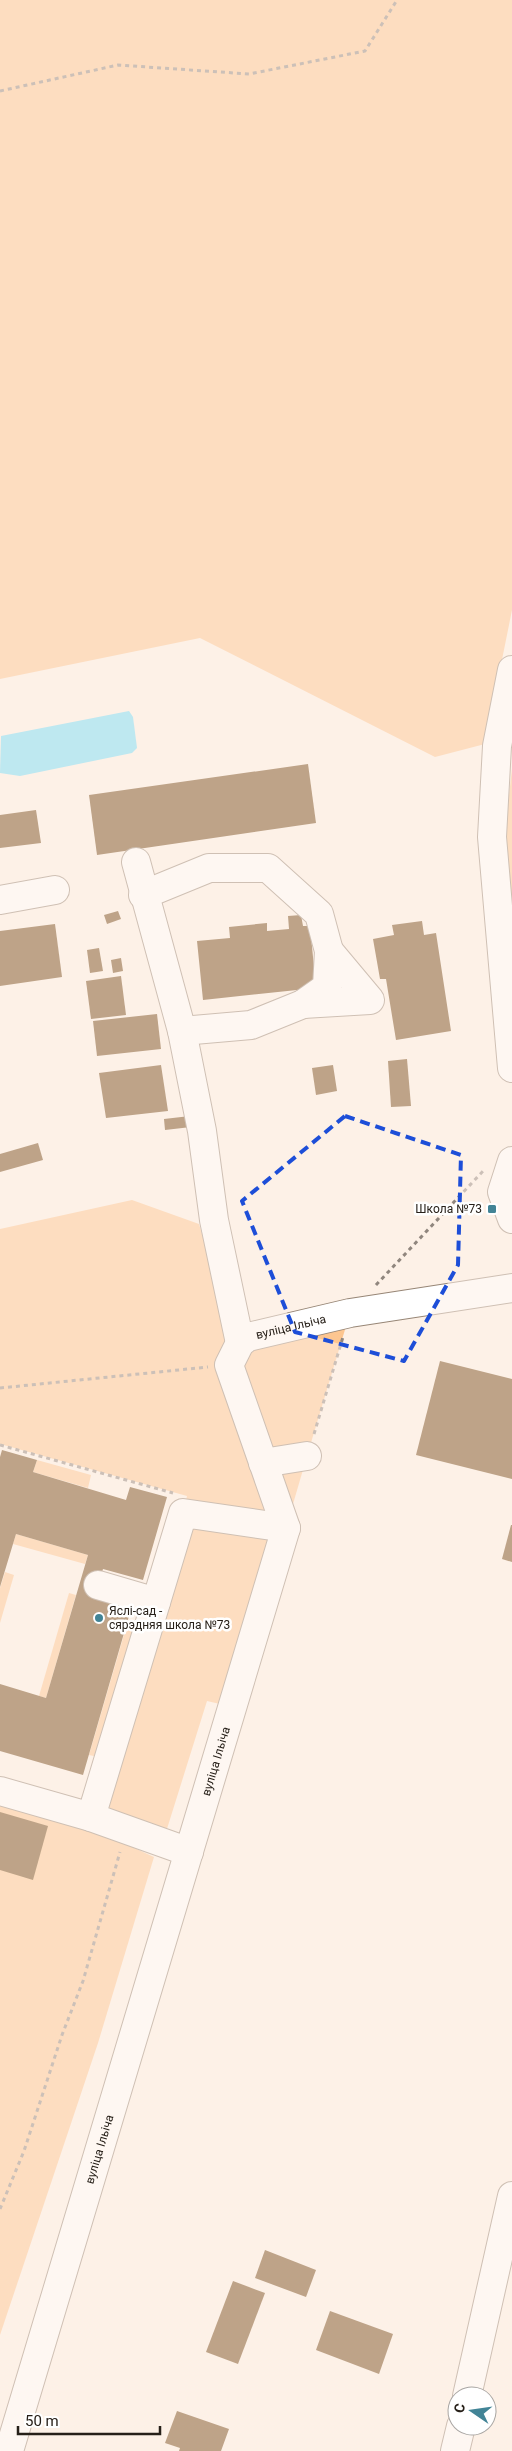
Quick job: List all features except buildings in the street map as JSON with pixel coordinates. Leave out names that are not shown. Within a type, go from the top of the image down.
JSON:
[{"type":"street","points":[[512,670],[496,746],[492,837],[512,1068]]},
{"type":"street","points":[[91,1817],[183,1513],[286,1528],[264,1463],[235,1354],[202,1131],[182,1031],[143,895],[136,862]]},
{"type":"street","points":[[143,895],[209,868],[268,868],[319,914],[328,951],[327,987],[303,1004],[251,1025],[182,1031]]},
{"type":"street","points":[[0,900],[55,890]]},
{"type":"street","points":[[303,1004],[370,1000],[328,951]]},
{"type":"street","points":[[512,1161],[502,1192],[512,1219]]},
{"type":"street","name":"вуліца Ільіча","points":[[235,1354],[248,1337],[350,1313],[512,1288]]},
{"type":"street","points":[[264,1463],[307,1456]]},
{"type":"street","name":"вуліца Ільіча","points":[[9,2451],[286,1528]]},
{"type":"street","points":[[98,1585],[156,1602]]},
{"type":"street","points":[[0,1791],[91,1817],[189,1852]]},
{"type":"street","points":[[469,2386],[512,2196]]},
{"type":"street","points":[[455,2451],[459,2436]]},
{"type":"path","points":[[0,90],[118,65],[249,74],[365,51],[397,0]]},
{"type":"path","points":[[0,1388],[235,1354]]},
{"type":"path","points":[[0,1445],[187,1496],[183,1513]]},
{"type":"path","points":[[0,2209],[24,2151],[62,2035],[83,1980],[122,1843]]},
{"type":"highlighted area","points":[[345,1116],[461,1155],[458,1265],[404,1361],[295,1332],[242,1201]]},
{"type":"shaded area","points":[[0,0],[512,0],[512,610],[485,744],[435,757],[200,638],[0,679]]},
{"type":"shaded area","points":[[512,769],[512,900],[504,839]]},
{"type":"shaded area","points":[[132,1200],[199,1224],[234,1342],[276,1527],[183,1513],[187,1496],[0,1444],[0,1229]]},
{"type":"shaded area","points":[[350,1313],[310,1446],[261,1455],[229,1365],[240,1343]]},
{"type":"shaded area","points":[[307,1456],[286,1528],[277,1461]]},
{"type":"shaded area","points":[[37,1460],[91,1475],[88,1488],[33,1472]]},
{"type":"shaded area","points":[[180,1521],[282,1540],[233,1707],[207,1701],[166,1832],[103,1812]]},
{"type":"shaded area","points":[[16,1534],[88,1555],[85,1564],[13,1544]]},
{"type":"shaded area","points":[[5,1572],[14,1575],[0,1623],[0,1588]]},
{"type":"shaded area","points":[[69,1593],[76,1595],[46,1698],[39,1696]]},
{"type":"shaded area","points":[[126,1628],[140,1632],[103,1758],[89,1755]]},
{"type":"shaded area","points":[[0,1803],[106,1835],[154,1857],[98,2043],[0,2335]]},
{"type":"water","points":[[129,711],[133,717],[137,748],[132,753],[20,776],[0,773],[1,736]]},
{"type":"place","name":"Школа №73","points":[[492,1209]]},
{"type":"place","name":"Яслі-сад - сярэдняя школа №73","points":[[99,1618]]}]
